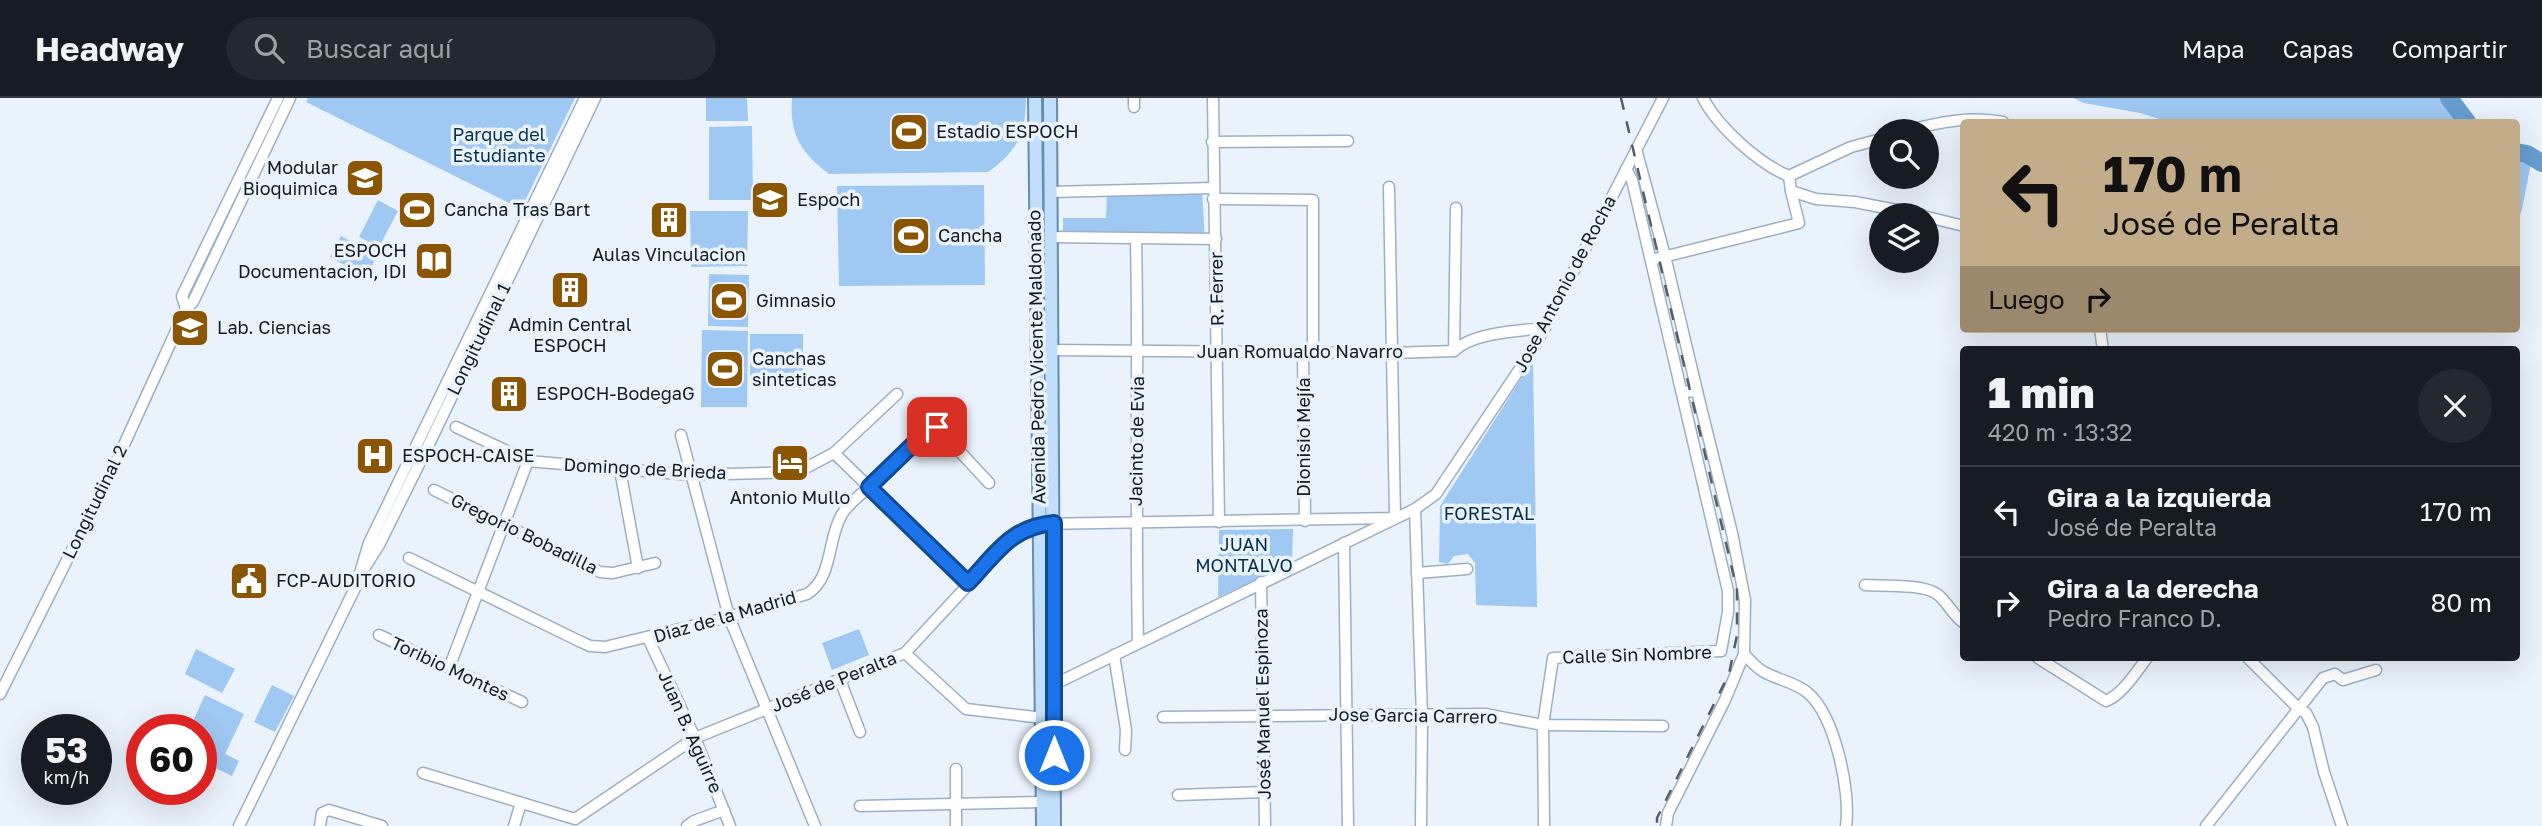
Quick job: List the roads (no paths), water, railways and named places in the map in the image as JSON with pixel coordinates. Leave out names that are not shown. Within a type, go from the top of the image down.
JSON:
[{"type":"main road","name":"Avenida Pedro Vicente Maldonado","points":[[1034,98],[1043,826]]},
{"type":"main road","name":"Avenida Pedro Vicente Maldonado","points":[[1050,98],[1054,826]]},
{"type":"street","name":"Longitudinal 2","points":[[274,118],[278,98]]},
{"type":"street","name":"Longitudinal 2","points":[[0,694],[117,460],[186,309],[182,296],[274,118],[290,98]]},
{"type":"street","name":"Longitudinal 1","points":[[359,577],[369,543],[585,98]]},
{"type":"street","name":"Longitudinal 1","points":[[239,826],[359,577],[391,522],[595,98]]},
{"type":"street","name":"R. Ferrer","points":[[1213,98],[1219,522]]},
{"type":"street","name":"Jose Antonio de Rocha","points":[[1055,684],[1415,509],[1436,494],[1535,346],[1664,98]]},
{"type":"street","points":[[1703,98],[1714,117],[1772,170],[1789,176],[1869,143]]},
{"type":"street","points":[[1939,122],[1960,120]]},
{"type":"street","points":[[1212,142],[1348,141]]},
{"type":"street","points":[[1636,149],[1665,256],[1732,533],[1745,600],[1744,654],[1726,701],[1668,813],[1666,826]]},
{"type":"street","points":[[1626,169],[1632,180],[1682,392],[1697,391]]},
{"type":"street","points":[[1651,260],[1799,223],[1789,176]]},
{"type":"street","points":[[1389,187],[1395,518]]},
{"type":"street","points":[[1791,191],[1816,199],[1869,205]]},
{"type":"street","points":[[1050,192],[1213,193]]},
{"type":"street","name":"Dionisio Mejía","points":[[1213,193],[1313,200],[1305,521]]},
{"type":"street","points":[[1454,351],[1456,208]]},
{"type":"street","points":[[1939,220],[1960,225]]},
{"type":"street","points":[[1050,237],[1216,239]]},
{"type":"street","name":"Jacinto de Evia","points":[[1136,239],[1138,643]]},
{"type":"street","name":"Juan Romualdo Navarro","points":[[1050,350],[1308,353],[1454,351],[1477,338],[1545,328]]},
{"type":"street","name":"Calle Sin Nombre","points":[[1543,725],[1553,659],[1721,652],[1728,612],[1728,592],[1682,392]]},
{"type":"street","name":"Domingo de Brieda","points":[[456,427],[528,461],[691,475],[798,472],[834,453],[897,394]]},
{"type":"street","name":"Diaz de la Madrid","points":[[409,558],[590,646],[604,647],[729,617],[807,594],[816,588],[822,580],[840,516],[847,506],[933,427],[937,427],[989,483]]},
{"type":"street","points":[[681,435],[729,617],[815,826]]},
{"type":"street","points":[[834,453],[968,583]]},
{"type":"street","points":[[449,668],[528,461]]},
{"type":"street","points":[[620,470],[638,568]]},
{"type":"street","name":"Gregorio Bobadilla","points":[[434,490],[600,572],[613,573],[655,564]]},
{"type":"street","points":[[1415,509],[1422,716],[1421,826]]},
{"type":"street","name":"José de Peralta","points":[[423,772],[575,819],[695,738],[905,653],[1016,533],[1040,524],[1395,518]]},
{"type":"street","points":[[1343,542],[1348,826]]},
{"type":"street","points":[[1417,573],[1467,569]]},
{"type":"street","name":"José Manuel Espinoza","points":[[1261,582],[1265,826]]},
{"type":"street","points":[[1865,585],[1926,589],[1936,593],[1960,620]]},
{"type":"street","name":"Toribio Montes","points":[[379,635],[522,702]]},
{"type":"street","name":"Juan B. Aguirre","points":[[648,638],[695,738],[730,826]]},
{"type":"street","points":[[905,653],[966,709],[1043,719]]},
{"type":"street","points":[[1744,654],[1763,672],[1786,680],[1808,693],[1818,704],[1833,736],[1844,780],[1846,826]]},
{"type":"street","points":[[1114,655],[1126,730],[1125,750]]},
{"type":"street","points":[[2043,661],[2106,701],[2132,678],[2145,661]]},
{"type":"street","points":[[2251,661],[2306,713],[2313,727],[2342,826]]},
{"type":"street","points":[[2206,826],[2323,678],[2335,674],[2343,680],[2376,670]]},
{"type":"street","points":[[840,680],[860,732]]},
{"type":"street","name":"Jose Garcia Carrero","points":[[1163,717],[1485,714],[1543,725],[1663,726]]},
{"type":"street","points":[[1543,725],[1544,826]]},
{"type":"street","points":[[956,769],[956,826]]},
{"type":"street","points":[[1178,795],[1264,792]]},
{"type":"street","points":[[860,806],[1043,802]]},
{"type":"street","points":[[514,826],[521,803]]},
{"type":"street","points":[[687,826],[724,810]]},
{"type":"street","points":[[320,826],[322,813],[325,811],[382,826]]},
{"type":"waterway","points":[[2449,98],[2465,119]]},
{"type":"waterway","points":[[2520,153],[2542,163]]},
{"type":"railway","points":[[1621,98],[1737,590],[1737,635],[1729,674],[1657,818],[1657,826]]},
{"type":"place","name":"Estadio ESPOCH","points":[[909,132]]},
{"type":"place","name":"Modular Bioquimica","points":[[365,178]]},
{"type":"place","name":"Espoch","points":[[770,200]]},
{"type":"place","name":"Cancha Tras Bart","points":[[417,210]]},
{"type":"place","name":"Aulas Vinculacion","points":[[669,220]]},
{"type":"place","name":"Cancha","points":[[911,236]]},
{"type":"place","name":"ESPOCH Documentacion, IDI","points":[[434,261]]},
{"type":"place","name":"Admin Central ESPOCH","points":[[570,290]]},
{"type":"place","name":"Gimnasio","points":[[729,301]]},
{"type":"place","name":"Lab. Ciencias","points":[[190,328]]},
{"type":"place","name":"Canchas sinteticas","points":[[725,369]]},
{"type":"place","name":"ESPOCH-BodegaG","points":[[509,394]]},
{"type":"place","name":"ESPOCH-CAISE","points":[[375,456]]},
{"type":"place","name":"Antonio Mullo","points":[[790,463]]},
{"type":"place","name":"FCP-AUDITORIO","points":[[249,581]]},
{"type":"park label","name":"Parque del Estudiante","points":[[499,145]]},
{"type":"park label","name":"FORESTAL","points":[[1489,514]]},
{"type":"park label","name":"JUAN MONTALVO","points":[[1244,555]]}]
